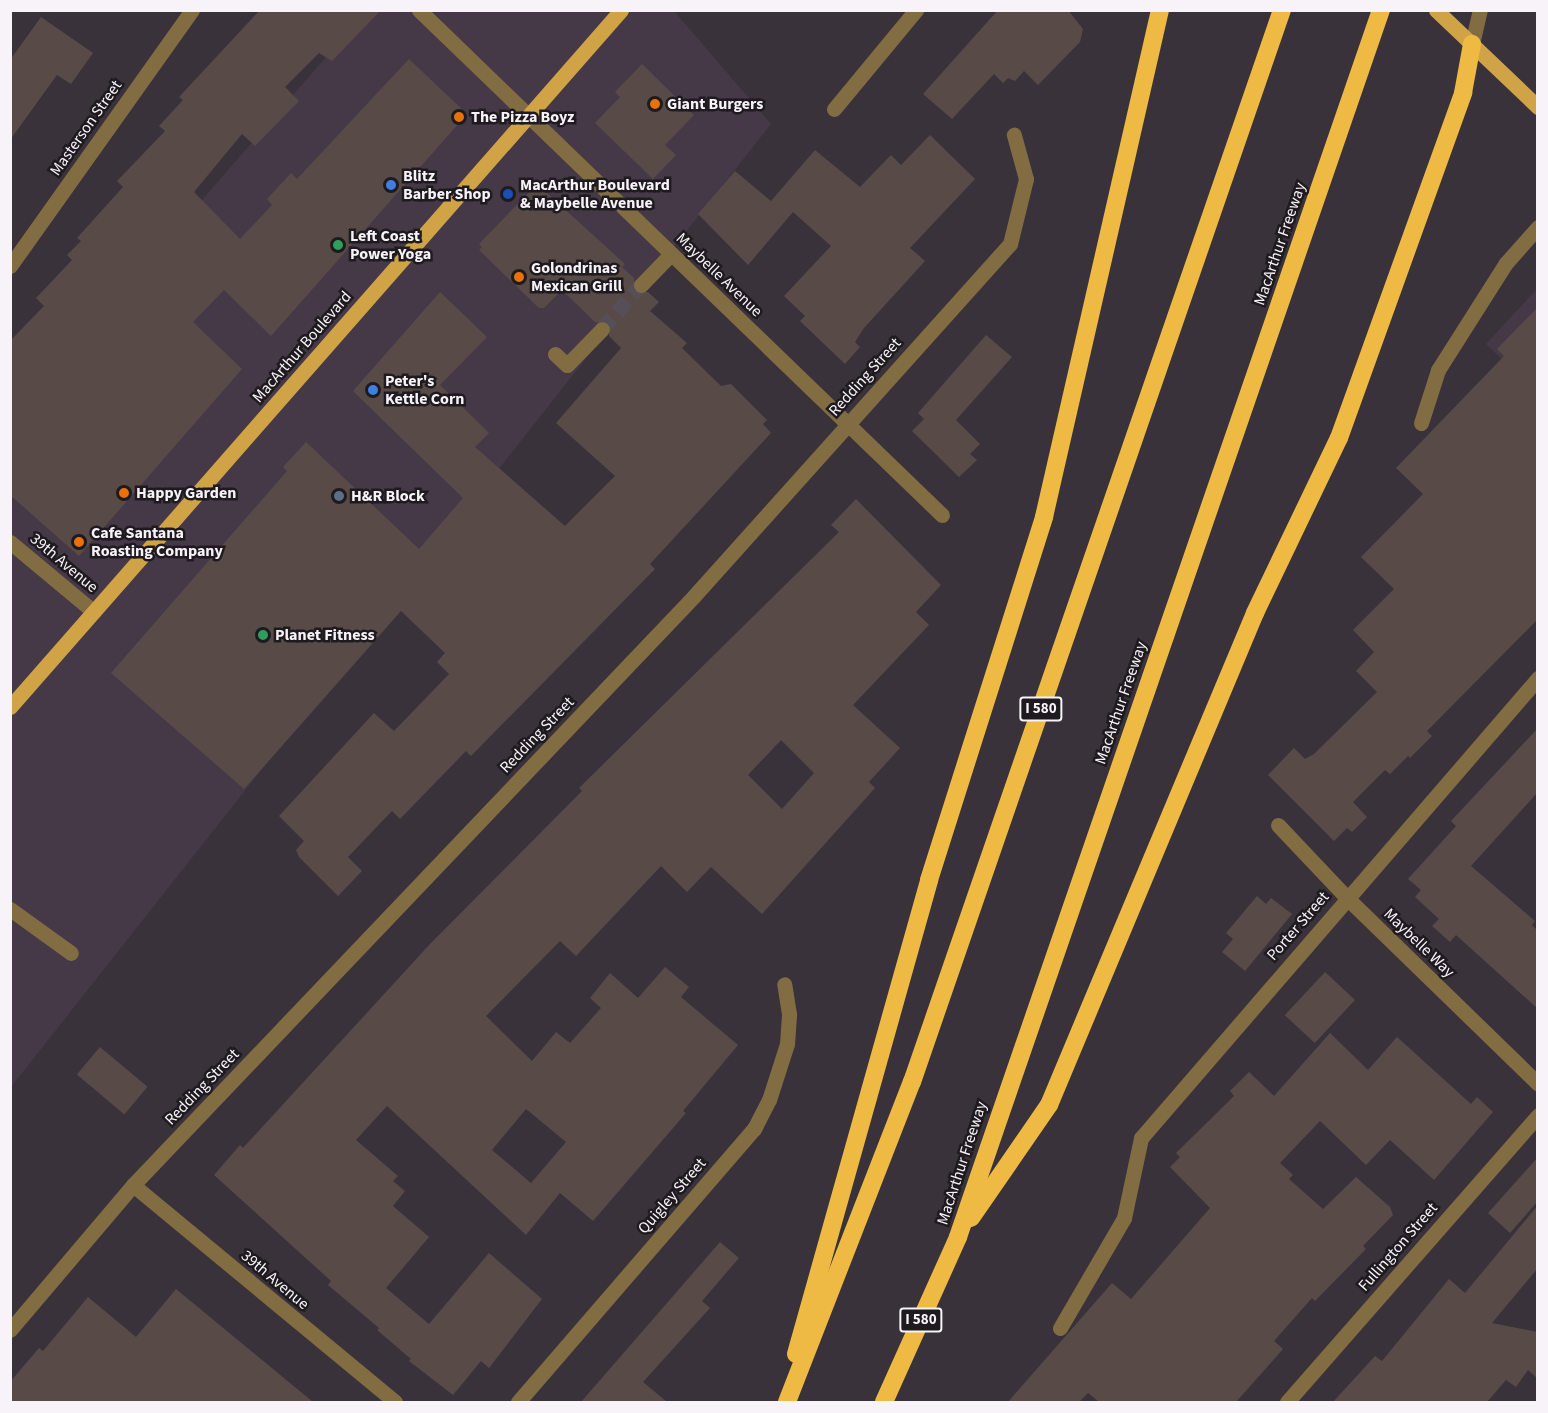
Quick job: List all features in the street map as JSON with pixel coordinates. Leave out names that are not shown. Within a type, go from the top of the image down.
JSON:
[{"type":"highway","points":[[784,1402],[929,880],[1044,518],[1160,10]]},
{"type":"highway","name":"I 580","points":[[784,1402],[912,1082],[1282,10]]},
{"type":"highway","name":"MacArthur Freeway","points":[[884,1402],[958,1237],[1381,10]]},
{"type":"highway","points":[[958,1237],[1049,1104],[1255,613],[1339,438],[1463,93],[1472,44]]},
{"type":"main road","name":"MacArthur Boulevard","points":[[10,707],[621,10]]},
{"type":"main road","points":[[1436,10],[1538,107]]},
{"type":"street","name":"Masterson Street","points":[[10,266],[192,10]]},
{"type":"street","name":"Maybelle Avenue","points":[[419,10],[942,515]]},
{"type":"street","points":[[834,109],[916,10]]},
{"type":"street","points":[[1472,44],[1480,10]]},
{"type":"street","name":"Redding Street","points":[[10,1330],[133,1185],[694,596],[1010,244],[1026,179],[1014,135]]},
{"type":"street","points":[[1421,423],[1438,370],[1506,263],[1538,227]]},
{"type":"street","points":[[641,285],[671,254]]},
{"type":"street","points":[[555,354],[567,365],[602,329]]},
{"type":"street","name":"39th Avenue","points":[[10,542],[94,612]]},
{"type":"street","name":"Porter Street","points":[[1060,1328],[1124,1218],[1141,1138],[1346,897],[1538,678]]},
{"type":"street","name":"Maybelle Way","points":[[1278,825],[1346,897],[1538,1084]]},
{"type":"street","points":[[10,909],[71,953]]},
{"type":"street","name":"Quigley Street","points":[[518,1402],[754,1129],[769,1100],[787,1044],[789,1014],[784,984]]},
{"type":"street","name":"Fullington Street","points":[[1287,1402],[1538,1115]]},
{"type":"street","name":"39th Avenue","points":[[133,1185],[395,1402]]},
{"type":"shaded area","points":[[366,11],[674,11],[771,124],[11,1087],[11,420]]},
{"type":"shaded area","points":[[1537,289],[1537,393],[1486,344]]},
{"type":"building","points":[[260,10],[381,10],[332,61],[319,53],[285,87],[299,101],[255,146],[242,134],[194,192],[240,239],[272,205],[267,199],[291,173],[297,179],[409,59],[467,114],[271,336],[224,290],[193,322],[242,369],[79,556],[10,495],[10,341],[44,306],[36,298],[72,260],[67,255],[81,241],[77,238],[123,187],[117,181],[165,131],[159,126],[183,100],[179,97]]},
{"type":"building","points":[[998,10],[1068,10],[1083,29],[1080,42],[1038,85],[1024,71],[1015,81],[1008,78],[1003,83],[994,74],[952,119],[923,94]]},
{"type":"building","points":[[41,17],[93,53],[71,84],[57,75],[10,140],[10,60]]},
{"type":"building","points":[[642,64],[694,115],[665,145],[676,155],[653,179],[595,123],[620,97],[615,92]]},
{"type":"building","points":[[930,135],[975,179],[910,248],[925,261],[864,328],[855,342],[860,347],[845,364],[800,321],[805,316],[784,296],[831,246],[793,212],[748,265],[698,214],[735,171],[771,201],[815,150],[860,187],[891,155],[901,165]]},
{"type":"building","points":[[537,184],[625,264],[622,267],[634,278],[634,292],[648,292],[659,302],[650,311],[687,343],[682,348],[721,386],[731,384],[767,420],[763,424],[771,433],[650,564],[655,569],[471,756],[466,751],[400,819],[392,811],[348,857],[362,871],[338,896],[299,857],[296,850],[304,841],[279,816],[374,713],[394,731],[449,674],[437,662],[445,653],[401,611],[244,789],[111,673],[287,471],[283,467],[306,442],[419,549],[463,498],[353,391],[440,292],[487,337],[440,385],[489,433],[475,447],[565,526],[615,476],[556,423],[621,348],[609,336],[609,322],[595,322],[562,290],[544,308],[539,308],[479,250],[482,247],[479,244]]},
{"type":"building","points":[[1538,307],[1538,619],[1427,731],[1432,736],[1410,758],[1408,756],[1390,774],[1385,770],[1353,802],[1367,817],[1352,832],[1347,828],[1334,841],[1268,775],[1294,748],[1305,759],[1314,754],[1377,692],[1356,671],[1374,652],[1353,630],[1394,589],[1361,557],[1423,494],[1396,468],[1504,356],[1497,349]]},
{"type":"building","points":[[986,335],[1012,357],[956,420],[980,444],[970,454],[977,460],[959,477],[912,431],[924,419],[918,413]]},
{"type":"building","points":[[856,499],[941,585],[916,612],[929,625],[853,705],[900,748],[869,782],[875,788],[762,914],[711,867],[687,892],[661,866],[576,956],[560,941],[486,1016],[532,1061],[556,1032],[570,1043],[601,1008],[590,998],[610,973],[638,998],[665,967],[689,987],[681,997],[738,1045],[683,1111],[686,1113],[593,1221],[560,1193],[526,1235],[387,1106],[356,1140],[398,1176],[393,1181],[405,1191],[393,1206],[429,1237],[386,1288],[429,1324],[489,1253],[542,1299],[489,1368],[481,1361],[453,1395],[409,1361],[411,1359],[377,1330],[379,1328],[328,1285],[331,1281],[214,1175],[240,1145],[243,1148],[430,944],[582,791],[579,788],[839,532],[831,525]],"holes":[[[781,740],[814,773],[782,809],[748,775]],[[526,1109],[566,1142],[531,1183],[492,1150]]]},
{"type":"building","points":[[1538,728],[1538,792],[1471,866],[1535,921],[1532,925],[1538,931],[1538,1009],[1456,935],[1450,942],[1432,926],[1439,919],[1415,897],[1421,890],[1408,879],[1456,826],[1451,821]]},
{"type":"building","points":[[1257,896],[1266,904],[1271,898],[1292,914],[1245,971],[1222,952],[1233,939],[1226,933]]},
{"type":"building","points":[[1325,972],[1355,1000],[1315,1043],[1285,1015]]},
{"type":"building","points":[[1330,1033],[1368,1070],[1397,1037],[1471,1104],[1477,1097],[1493,1112],[1434,1180],[1390,1140],[1366,1165],[1320,1121],[1280,1163],[1293,1175],[1289,1179],[1323,1209],[1356,1177],[1390,1207],[1393,1215],[1363,1246],[1366,1249],[1315,1301],[1312,1298],[1274,1341],[1283,1349],[1236,1402],[1099,1402],[1088,1393],[1079,1402],[1008,1402],[1112,1283],[1131,1299],[1210,1208],[1170,1167],[1180,1157],[1176,1153],[1234,1096],[1230,1091],[1249,1072],[1274,1096]]},
{"type":"building","points":[[100,1047],[147,1087],[124,1114],[77,1075]]},
{"type":"building","points":[[1538,1157],[1538,1201],[1510,1233],[1488,1213]]},
{"type":"building","points":[[1538,1205],[1538,1268],[1492,1323],[1538,1332],[1538,1379],[1528,1370],[1516,1387],[1506,1380],[1487,1402],[1333,1402],[1375,1356],[1382,1361],[1449,1279],[1465,1293]]},
{"type":"building","points":[[720,1242],[739,1258],[702,1301],[710,1308],[643,1382],[667,1402],[581,1402]]},
{"type":"building","points":[[176,1289],[313,1402],[10,1402],[10,1382],[39,1348],[43,1351],[88,1297],[136,1337]]},
{"type":"tunnel","points":[[602,329],[641,285]]},
{"type":"place","name":"Giant Burgers","points":[[655,104]]},
{"type":"place","name":"The Pizza Boyz","points":[[459,117]]},
{"type":"place","name":"Blitz Barber Shop","points":[[391,185]]},
{"type":"place","name":"MacArthur Boulevard & Maybelle Avenue","points":[[508,194]]},
{"type":"place","name":"Left Coast Power Yoga","points":[[338,245]]},
{"type":"place","name":"Golondrinas Mexican Grill","points":[[519,277]]},
{"type":"place","name":"Peter's Kettle Corn","points":[[373,390]]},
{"type":"place","name":"Happy Garden","points":[[124,493]]},
{"type":"place","name":"H&R Block","points":[[339,496]]},
{"type":"place","name":"Cafe Santana Roasting Company","points":[[79,542]]},
{"type":"place","name":"Planet Fitness","points":[[263,635]]}]
